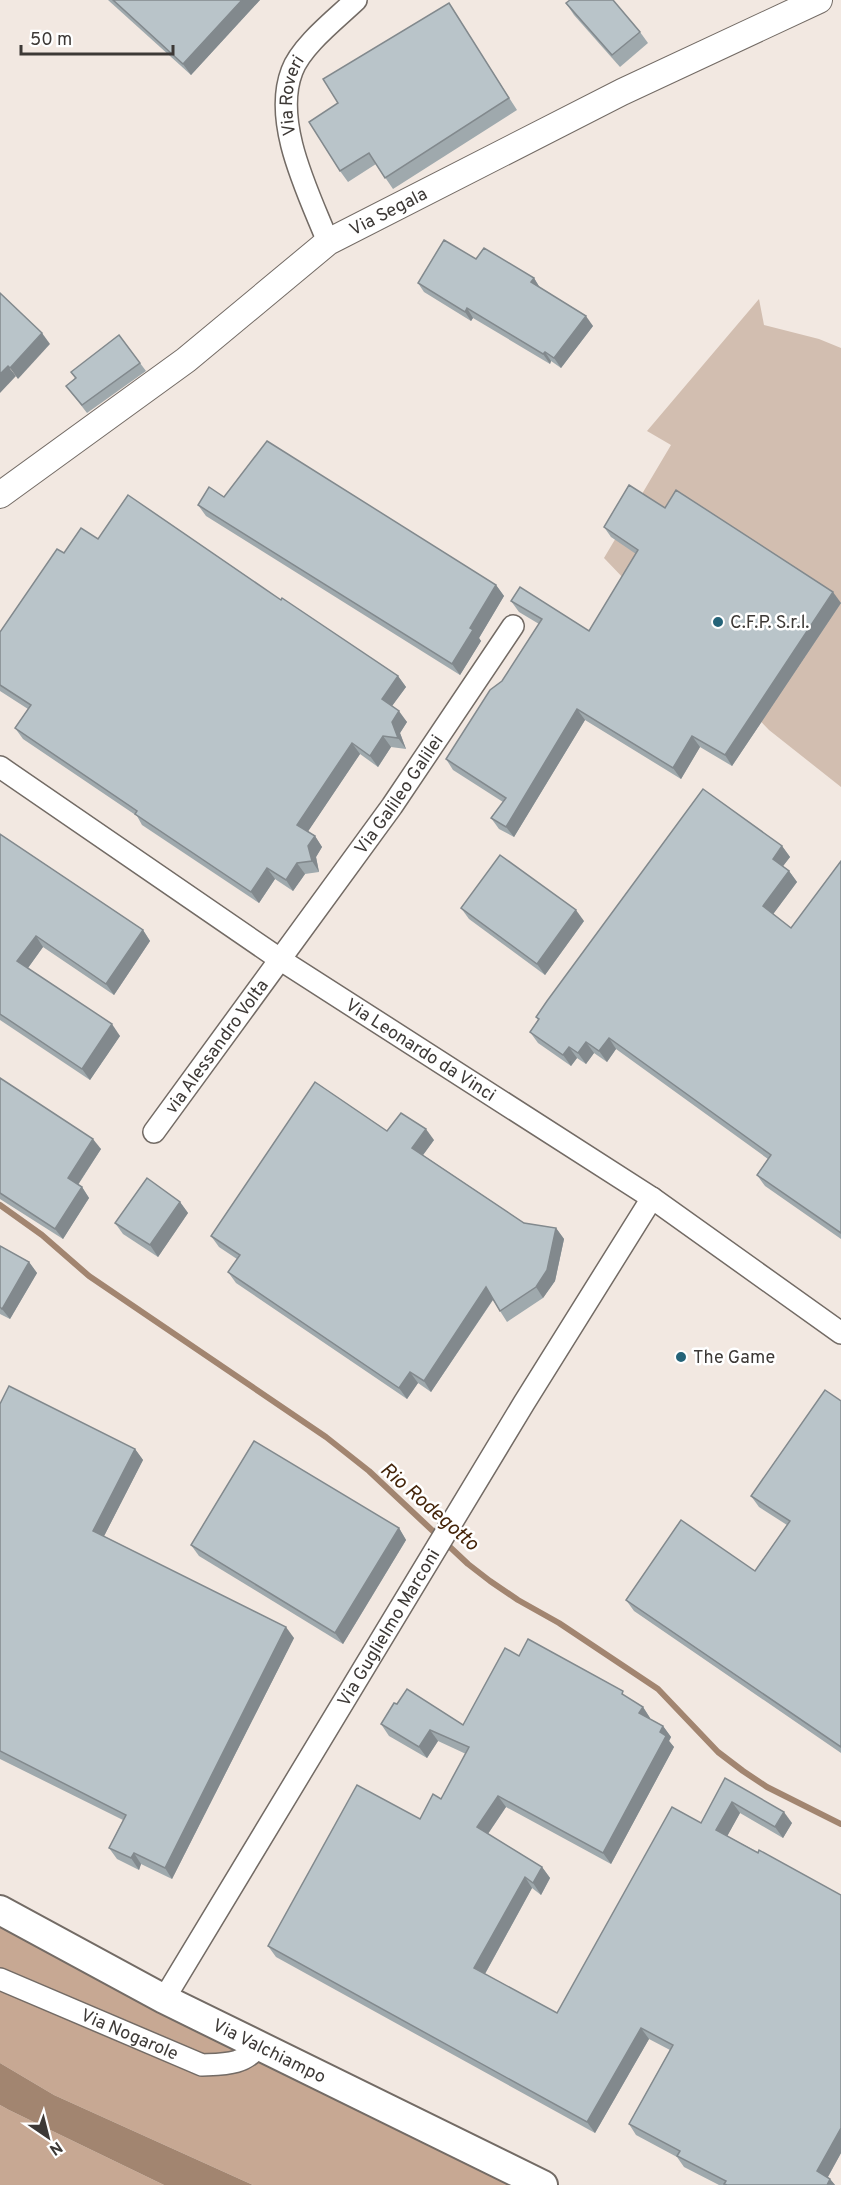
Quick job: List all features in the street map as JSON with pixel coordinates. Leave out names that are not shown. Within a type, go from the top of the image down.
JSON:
[{"type":"main road","name":"Via Valchiampo","points":[[0,1910],[164,1999],[543,2185]]},
{"type":"street","name":"Via Roveri","points":[[328,242],[300,173],[288,132],[286,100],[292,71],[312,41],[356,0]]},
{"type":"street","name":"Via Segala","points":[[0,495],[186,360],[328,242],[622,92],[819,0]]},
{"type":"street","name":"Via Galileo Galilei","points":[[281,960],[392,806],[513,626]]},
{"type":"street","name":"Via Leonardo da Vinci","points":[[0,767],[281,960],[652,1198],[841,1333]]},
{"type":"street","name":"via Alessandro Volta","points":[[154,1132],[281,960]]},
{"type":"street","name":"Via Guglielmo Marconi","points":[[164,1999],[524,1403],[652,1198]]},
{"type":"street","name":"Via Nogarole","points":[[0,1979],[202,2065],[235,2064],[253,2053],[259,2044]]},
{"type":"shaded area","points":[[759,299],[764,325],[819,339],[841,348],[841,787],[769,730],[604,558],[671,445],[647,431]]},
{"type":"shaded area","points":[[0,1911],[549,2185],[253,2185],[54,2095],[0,2063]]},
{"type":"shaded area","points":[[0,2063],[54,2095],[253,2185],[164,2185],[0,2105]]},
{"type":"shaded area","points":[[0,2105],[9,2110],[164,2185],[0,2185]]},
{"type":"building","points":[[113,0],[242,0],[183,64]]},
{"type":"building","points":[[570,0],[613,0],[640,32],[612,55],[566,3]]},
{"type":"building","points":[[449,3],[509,98],[385,178],[369,153],[340,171],[309,122],[338,103],[323,79]]},
{"type":"building","points":[[444,240],[476,259],[484,248],[534,278],[531,282],[586,316],[554,358],[545,352],[543,354],[467,308],[465,312],[418,283]]},
{"type":"building","points":[[0,293],[42,333],[10,368],[8,366],[0,374]]},
{"type":"building","points":[[119,335],[140,363],[82,405],[66,386],[76,378],[71,372]]},
{"type":"building","points":[[267,441],[496,585],[470,628],[473,630],[452,664],[198,505],[209,487],[224,497]]},
{"type":"building","points":[[629,485],[665,508],[676,490],[833,592],[725,755],[692,736],[673,768],[577,709],[506,827],[491,818],[506,798],[446,759],[490,690],[502,681],[542,619],[511,601],[520,587],[589,631],[638,550],[604,527]]},
{"type":"building","points":[[128,495],[281,600],[282,598],[398,676],[382,699],[399,711],[392,722],[398,738],[383,736],[370,756],[352,743],[297,825],[315,836],[308,846],[312,861],[297,863],[286,880],[267,868],[251,892],[135,814],[137,811],[15,728],[31,705],[0,685],[0,632],[57,549],[64,553],[81,528],[98,539]]},
{"type":"building","points":[[703,789],[782,846],[773,859],[789,871],[763,906],[791,928],[841,861],[841,1233],[757,1175],[771,1155],[609,1038],[599,1051],[586,1042],[578,1053],[569,1047],[563,1055],[530,1032],[539,1019],[536,1017],[547,1001]]},
{"type":"building","points":[[0,834],[143,930],[106,984],[36,936],[17,961],[112,1024],[82,1069],[0,1014]]},
{"type":"building","points":[[500,855],[576,910],[537,964],[461,908]]},
{"type":"building","points":[[0,1078],[93,1139],[68,1178],[82,1187],[55,1229],[0,1193]]},
{"type":"building","points":[[315,1082],[387,1131],[401,1113],[426,1129],[412,1148],[524,1223],[556,1228],[547,1270],[536,1287],[500,1311],[486,1287],[424,1381],[410,1372],[399,1388],[228,1272],[240,1255],[211,1236]]},
{"type":"building","points":[[147,1178],[180,1202],[150,1245],[115,1223]]},
{"type":"building","points":[[0,1246],[29,1262],[2,1309],[0,1307]]},
{"type":"building","points":[[9,1386],[135,1449],[93,1531],[286,1627],[165,1868],[134,1853],[131,1858],[109,1848],[126,1815],[0,1751],[0,1404]]},
{"type":"building","points":[[825,1390],[841,1401],[841,1747],[626,1600],[681,1520],[755,1571],[790,1521],[751,1496]]},
{"type":"building","points":[[254,1441],[399,1528],[335,1633],[191,1545]]},
{"type":"building","points":[[528,1639],[623,1691],[622,1694],[643,1707],[639,1713],[663,1726],[660,1732],[666,1736],[603,1853],[498,1796],[477,1827],[542,1867],[533,1883],[525,1877],[474,1968],[557,2013],[672,1807],[701,1823],[725,1778],[784,1812],[775,1827],[732,1802],[716,1830],[758,1853],[759,1850],[841,1895],[841,2128],[817,2171],[830,2179],[827,2185],[727,2185],[724,2184],[726,2181],[677,2156],[680,2151],[629,2124],[673,2045],[641,2028],[587,2122],[268,1946],[357,1785],[420,1819],[433,1794],[441,1799],[469,1747],[430,1730],[419,1747],[381,1724],[394,1703],[397,1704],[407,1689],[463,1725],[505,1648],[519,1656]]},
{"type":"waterway","name":"Rio Rodegotto","points":[[0,1205],[42,1235],[89,1276],[326,1437],[369,1471],[468,1564],[490,1581],[559,1623],[658,1689],[718,1752],[743,1771],[767,1787],[841,1824]]},
{"type":"place","name":"C.F.P. S.r.l.","points":[[718,622]]},
{"type":"place","name":"The Game","points":[[681,1357]]}]
